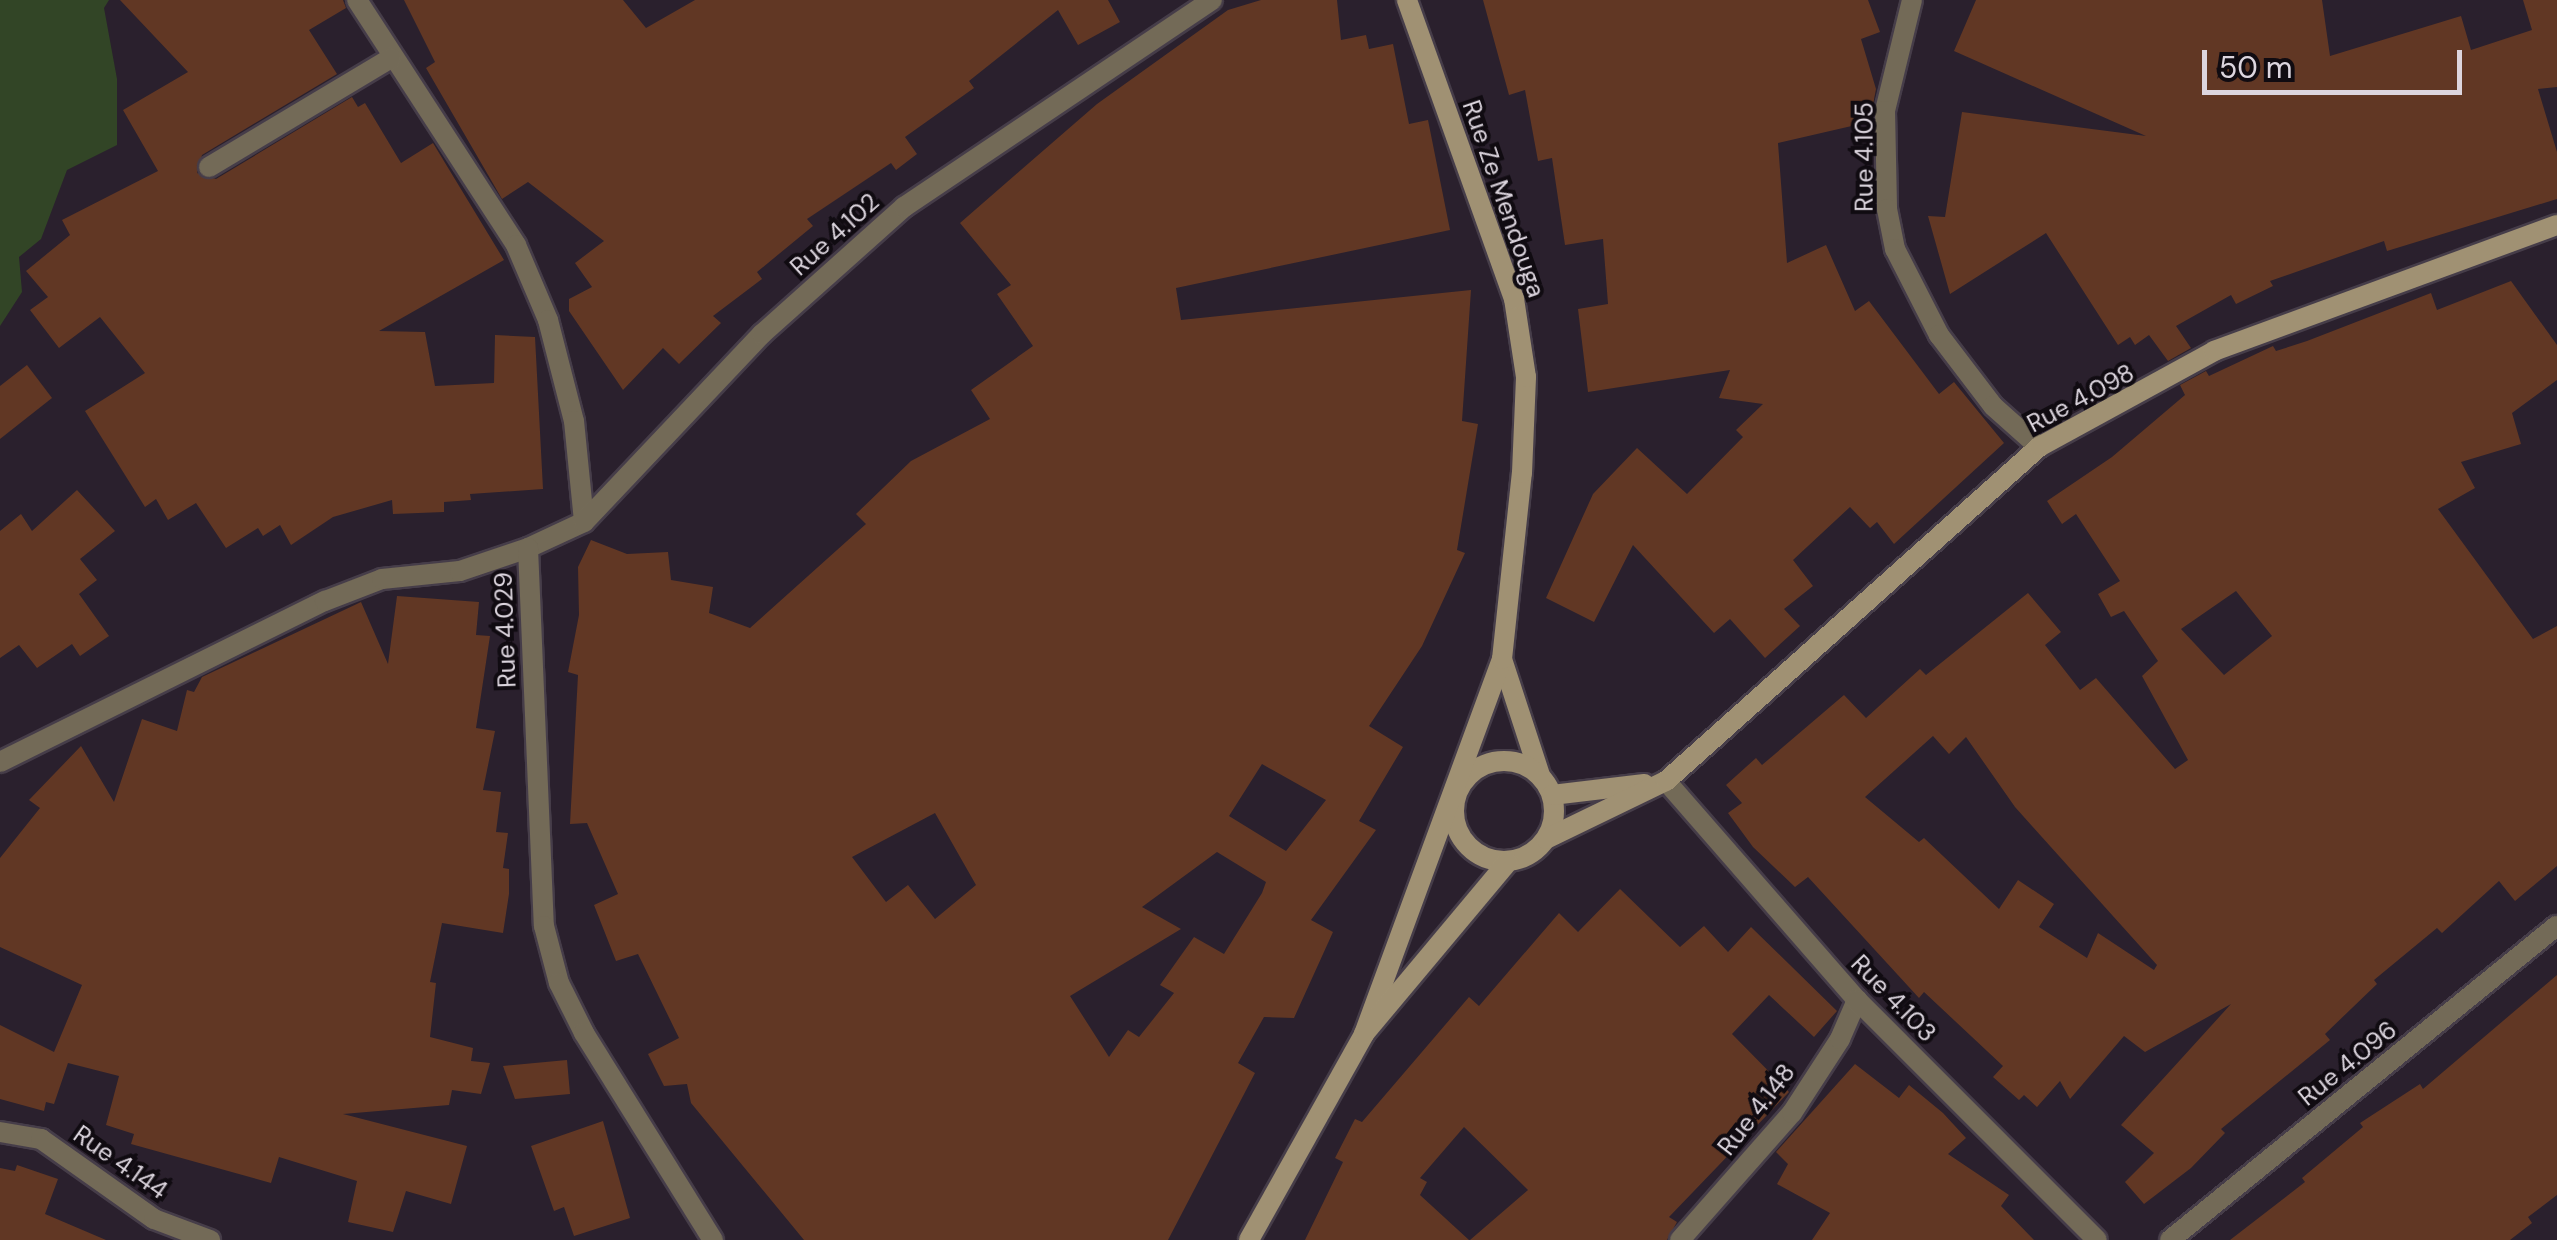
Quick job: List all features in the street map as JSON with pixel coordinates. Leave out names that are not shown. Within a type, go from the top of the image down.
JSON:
[{"type":"main road","name":"Rue Ze Mendouga","points":[[1249,1240],[1364,1034],[1502,659],[1522,472],[1523,358],[1514,299],[1407,0]]},
{"type":"main road","name":"Rue 4.098","points":[[1546,839],[1664,782],[2039,447],[2248,336],[2554,232]]},
{"type":"main road","name":"Rue Ze Mendouga","points":[[1502,659],[1540,775]]},
{"type":"main road","points":[[1508,760],[1540,775],[1552,795],[1555,810],[1546,839],[1508,862],[1476,854],[1456,830],[1454,798],[1475,769],[1490,762],[1508,760]]},
{"type":"main road","points":[[1552,795],[1664,782]]},
{"type":"main road","name":"Rue Ze Mendouga","points":[[1364,1034],[1508,862]]},
{"type":"street","points":[[358,0],[391,58],[472,170],[516,245],[548,320],[574,421],[584,522]]},
{"type":"street","name":"Rue 4.102","points":[[528,548],[584,522],[762,334],[904,207],[1212,0]]},
{"type":"street","name":"Rue 4.105","points":[[1912,0],[1884,111],[1887,209],[1895,249],[1939,335],[1993,406],[2039,447]]},
{"type":"street","points":[[209,167],[391,58]]},
{"type":"street","name":"Rue 4.029","points":[[0,762],[325,600],[382,579],[460,571],[528,548],[544,926],[560,983],[584,1033],[713,1240]]},
{"type":"street","name":"Rue 4.103","points":[[1664,782],[1857,1000],[2097,1240]]},
{"type":"street","name":"Rue 4.096","points":[[2170,1240],[2557,926]]},
{"type":"street","name":"Rue 4.148","points":[[1680,1240],[1792,1113],[1840,1039],[1857,1000]]},
{"type":"street","name":"Rue 4.144","points":[[0,1132],[41,1139],[154,1219],[210,1240]]},
{"type":"green space","points":[[0,0],[109,0],[104,8],[117,79],[117,145],[67,170],[41,239],[19,257],[22,292],[0,326]]},
{"type":"building","points":[[120,0],[343,0],[346,8],[309,30],[337,74],[202,155],[197,173],[216,179],[352,97],[358,107],[365,103],[401,163],[433,143],[504,260],[379,331],[425,332],[435,386],[494,383],[495,335],[535,337],[543,489],[470,494],[471,500],[444,502],[444,512],[393,514],[392,500],[333,517],[291,545],[280,525],[263,536],[258,528],[226,548],[196,503],[168,520],[156,499],[145,507],[85,411],[145,373],[100,317],[59,348],[30,310],[48,297],[26,271],[70,235],[62,220],[158,171],[123,110],[188,72]]},
{"type":"building","points":[[404,0],[623,0],[646,28],[695,0],[1108,0],[1120,22],[1078,45],[1058,10],[969,81],[974,88],[905,137],[917,154],[896,170],[891,163],[807,219],[813,226],[757,272],[762,279],[713,316],[721,323],[679,364],[663,348],[623,390],[569,311],[569,299],[592,287],[575,263],[604,241],[528,182],[502,199],[426,68],[435,62]]},
{"type":"building","points":[[1261,0],[1337,0],[1341,40],[1366,35],[1369,49],[1393,44],[1409,124],[1428,120],[1450,230],[1176,288],[1181,320],[1471,290],[1462,421],[1478,424],[1457,550],[1465,553],[1422,646],[1369,726],[1403,747],[1359,821],[1376,830],[1311,920],[1333,932],[1294,1018],[1264,1017],[1238,1063],[1255,1073],[1168,1240],[804,1240],[691,1103],[687,1084],[664,1086],[648,1054],[679,1038],[638,954],[616,961],[594,905],[618,894],[587,823],[570,824],[578,675],[568,672],[579,615],[578,567],[591,540],[627,554],[668,552],[671,580],[713,587],[709,613],[750,628],[866,524],[856,514],[911,461],[990,419],[971,390],[1033,346],[997,294],[1011,285],[960,223],[1097,104],[1228,10]],"holes":[[[1262,764],[1326,800],[1286,851],[1229,816]],[[935,813],[976,885],[935,919],[908,885],[886,902],[852,857]],[[1217,852],[1266,882],[1224,954],[1194,937],[1160,985],[1174,993],[1139,1037],[1128,1030],[1109,1057],[1070,996],[1181,929],[1142,907]]]},
{"type":"building","points":[[1483,0],[1868,0],[1880,32],[1861,39],[1876,89],[1871,115],[1856,125],[1778,143],[1787,263],[1826,245],[1855,311],[1869,301],[1939,394],[1954,382],[2004,443],[1894,544],[1877,522],[1870,528],[1850,507],[1793,560],[1813,586],[1784,609],[1800,626],[1765,658],[1730,619],[1714,633],[1633,545],[1594,622],[1546,598],[1593,494],[1637,448],[1687,494],[1743,437],[1736,430],[1763,404],[1719,398],[1730,370],[1588,392],[1578,309],[1608,304],[1603,239],[1565,245],[1552,158],[1538,161],[1525,90],[1509,95]]},
{"type":"building","points":[[1976,0],[2322,0],[2330,56],[2461,16],[2471,50],[2532,30],[2523,0],[2557,0],[2557,87],[2538,89],[2557,152],[2557,199],[2387,251],[2384,241],[2270,281],[2273,286],[2236,304],[2231,295],[2176,326],[2191,348],[2168,361],[2149,335],[2135,345],[2130,337],[2118,345],[2046,233],[1950,294],[1928,216],[1945,217],[1962,112],[2146,136],[1954,51]]},
{"type":"building","points":[[2511,281],[2557,345],[2557,380],[2512,413],[2521,444],[2461,462],[2475,488],[2438,509],[2533,639],[2557,626],[2557,866],[2515,901],[2499,881],[2442,933],[2437,928],[2374,980],[2377,984],[2325,1034],[2330,1040],[2221,1129],[2225,1133],[2191,1168],[2144,1204],[2125,1182],[2154,1153],[2121,1125],[2231,1004],[2145,1052],[2124,1036],[2070,1099],[2060,1081],[2037,1107],[2024,1095],[2019,1100],[1993,1077],[2003,1066],[1924,992],[1919,998],[1808,877],[1795,887],[1753,847],[1728,813],[1742,803],[1726,785],[1756,758],[1762,765],[1844,695],[1866,718],[1920,669],[1926,675],[2028,593],[2061,632],[2045,645],[2080,690],[2096,678],[2175,769],[2188,760],[2142,676],[2158,661],[2124,611],[2111,617],[2098,594],[2120,581],[2076,514],[2062,524],[2047,501],[2112,457],[2185,395],[2180,385],[2206,371],[2209,376],[2273,346],[2276,351],[2307,341],[2431,293],[2437,310]],"holes":[[[2236,591],[2272,636],[2224,675],[2181,629]],[[1933,736],[1949,754],[1966,737],[2015,807],[2157,965],[2154,970],[2098,933],[2087,958],[2039,927],[2054,904],[2018,880],[1999,909],[1924,838],[1919,842],[1865,797]]]},
{"type":"building","points":[[27,365],[52,398],[0,439],[0,386]]},
{"type":"building","points":[[77,490],[115,531],[80,559],[97,580],[79,594],[109,636],[80,656],[72,644],[37,668],[19,645],[0,658],[0,531],[21,514],[32,531]]},
{"type":"building","points":[[397,596],[479,602],[476,635],[490,636],[476,728],[495,731],[483,790],[501,792],[496,832],[508,833],[503,868],[509,869],[509,894],[503,933],[442,923],[430,982],[436,983],[430,1037],[473,1048],[471,1061],[490,1063],[481,1094],[452,1090],[449,1105],[343,1114],[467,1146],[451,1204],[406,1191],[393,1232],[348,1222],[357,1181],[279,1157],[271,1183],[131,1144],[134,1134],[106,1125],[119,1076],[68,1063],[54,1104],[46,1102],[44,1111],[0,1099],[0,1025],[54,1052],[82,985],[0,947],[0,858],[40,808],[29,800],[81,746],[114,802],[142,719],[177,731],[187,690],[194,692],[202,677],[361,602],[388,664]]},
{"type":"building","points":[[1620,889],[1680,947],[1704,926],[1728,952],[1751,927],[1837,1011],[1814,1037],[1769,995],[1732,1034],[1789,1092],[1669,1217],[1677,1222],[1667,1240],[1470,1240],[1528,1190],[1464,1127],[1420,1178],[1427,1182],[1420,1195],[1469,1240],[1305,1240],[1343,1162],[1335,1158],[1355,1119],[1362,1122],[1469,997],[1479,1006],[1559,913],[1578,932]]},
{"type":"building","points":[[2557,975],[2557,1195],[2528,1217],[2532,1223],[2510,1240],[2230,1240],[2305,1182],[2302,1178],[2363,1127],[2360,1123],[2420,1084],[2423,1089]]},
{"type":"building","points":[[567,1060],[570,1094],[515,1099],[503,1066]]},
{"type":"building","points":[[1855,1064],[1899,1098],[1909,1085],[1943,1113],[1966,1138],[1948,1154],[2009,1195],[2001,1206],[2034,1240],[1812,1240],[1830,1213],[1777,1184],[1788,1164],[1776,1152]]},
{"type":"building","points":[[603,1121],[630,1218],[574,1236],[564,1207],[554,1211],[531,1146]]},
{"type":"building","points":[[17,1165],[58,1179],[45,1214],[106,1240],[0,1240],[0,1168],[15,1171]]}]
